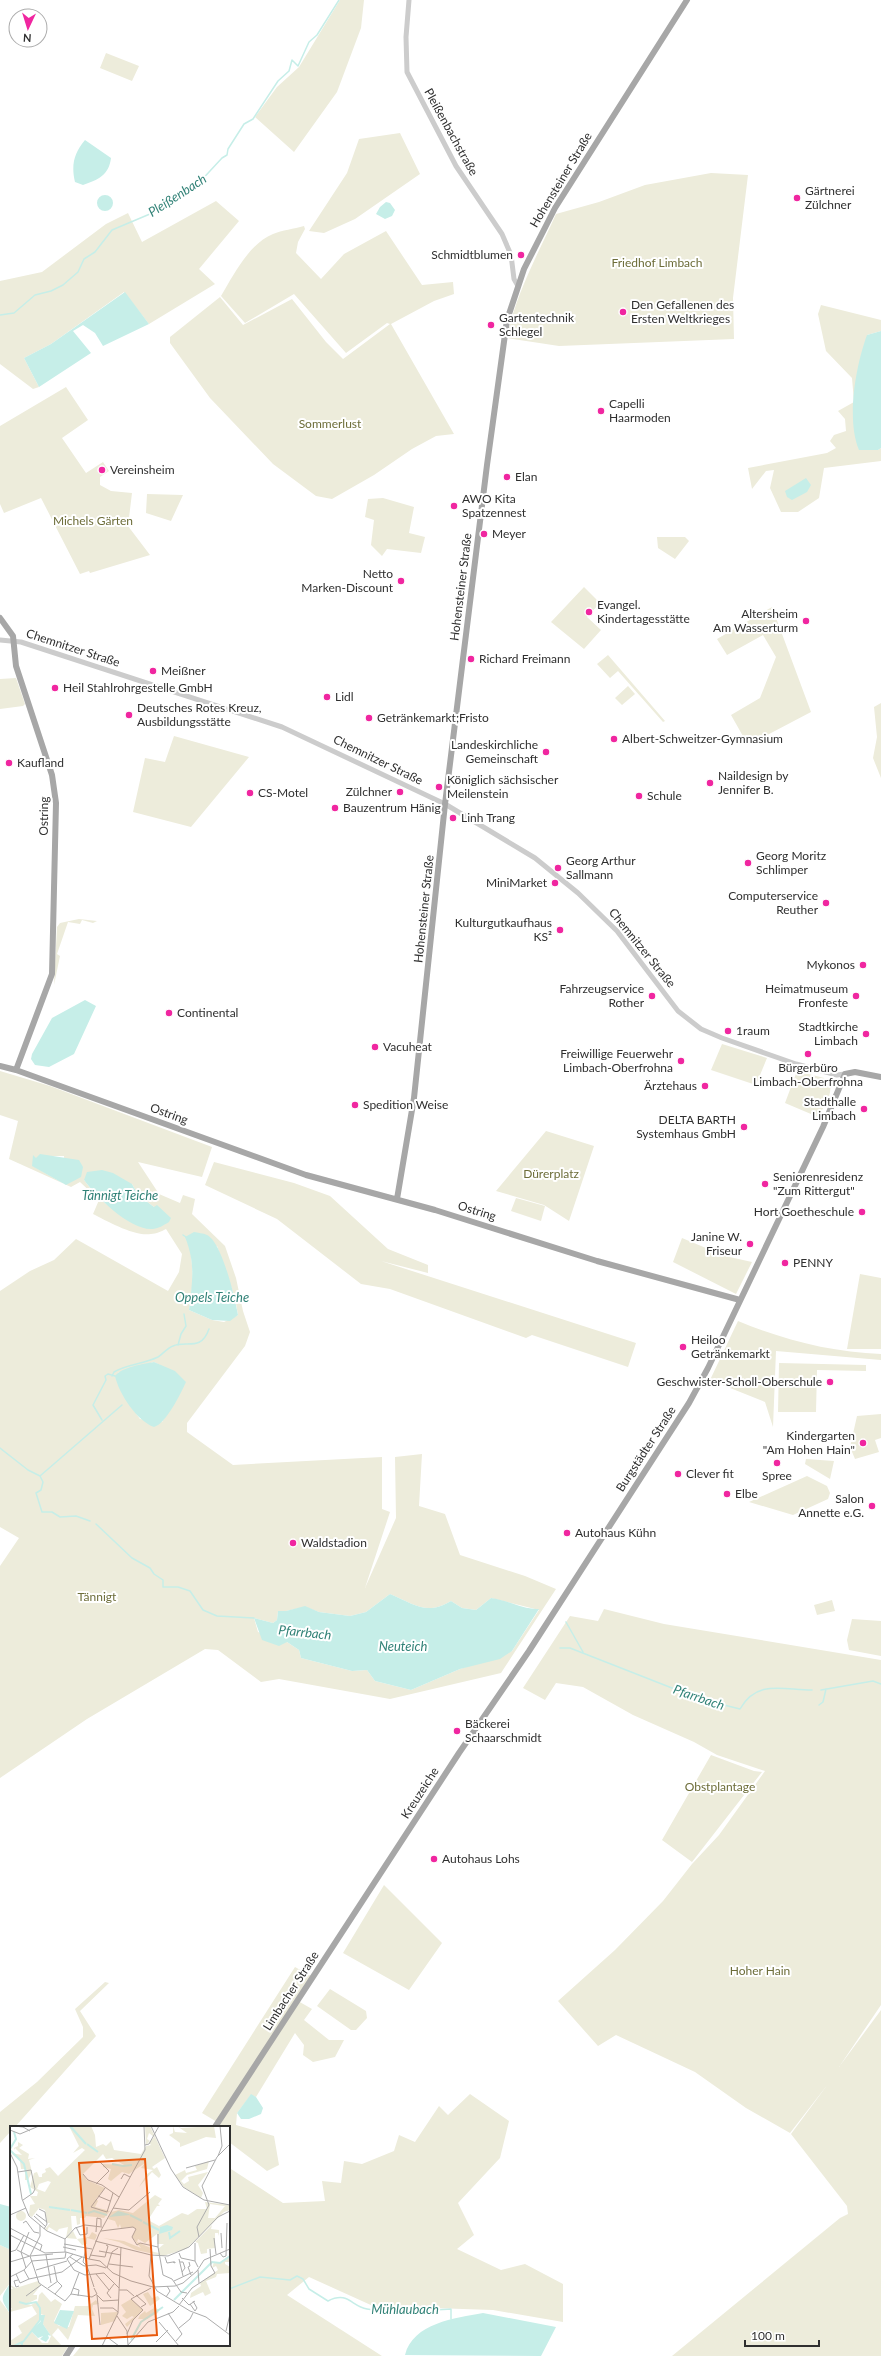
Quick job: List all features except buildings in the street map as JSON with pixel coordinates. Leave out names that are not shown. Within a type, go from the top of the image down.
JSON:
[{"type":"main road","name":"Hohensteiner Straße","points":[[397,1199],[414,1098],[445,804],[492,427],[507,320],[518,286],[555,208],[687,0]]},
{"type":"main road","name":"Chemnitzer Straße","points":[[0,618],[11,631],[15,641]]},
{"type":"main road","name":"Ostring","points":[[15,641],[16,666],[52,775],[56,803],[52,974],[16,1070],[274,1165],[490,1226],[597,1261],[740,1300]]},
{"type":"main road","points":[[0,1066],[16,1070]]},
{"type":"main road","points":[[845,1074],[855,1072],[881,1077]]},
{"type":"main road","name":"Burgstädter Straße","points":[[474,1731],[529,1651],[689,1403],[730,1322],[823,1127],[845,1074]]},
{"type":"main road","name":"Kreuzeiche","points":[[385,1867],[474,1731]]},
{"type":"main road","name":"Limbacher Straße","points":[[216,2126],[385,1867]]},
{"type":"main road","points":[[66,2356],[73,2346]]},
{"type":"street","name":"Pleißenbachstraße","points":[[409,0],[406,37],[407,72],[456,166],[502,234],[511,255],[518,286]]},
{"type":"street","points":[[0,640],[15,641]]},
{"type":"street","name":"Chemnitzer Straße","points":[[15,641],[282,727],[445,804],[535,858],[578,893],[612,924],[678,1012],[691,1023],[722,1038],[794,1063],[837,1075],[845,1074]]},
{"type":"green space","points":[[340,0],[364,0],[361,28],[337,92],[294,152],[255,117],[277,87],[299,67]]},
{"type":"green space","points":[[106,53],[139,66],[132,81],[100,68]]},
{"type":"green space","points":[[400,133],[420,174],[355,219],[324,233],[309,231],[347,173],[359,139]]},
{"type":"green space","name":"Friedhof Limbach","points":[[711,173],[748,175],[733,298],[734,339],[559,346],[507,338],[521,290],[556,214],[599,202],[645,185]]},
{"type":"green space","points":[[216,201],[239,221],[199,269],[215,284],[149,324],[124,292],[51,344],[24,358],[39,387],[33,389],[0,364],[0,281],[42,272],[106,224],[128,213],[142,242]]},
{"type":"green space","name":"Sommerlust","points":[[304,226],[305,229],[298,242],[296,253],[321,279],[344,254],[386,231],[422,285],[453,282],[454,294],[434,301],[391,324],[454,434],[436,436],[412,449],[374,475],[332,499],[316,496],[273,464],[210,398],[170,343],[170,337],[220,297],[243,325],[292,299],[326,342],[343,359],[390,324],[387,323],[346,353],[294,294],[245,323],[221,296],[231,278],[249,252],[264,239],[280,231]]},
{"type":"green space","points":[[821,305],[881,320],[881,331],[867,335],[878,450],[881,448],[881,461],[824,468],[819,498],[798,512],[781,512],[770,488],[774,470],[766,471],[752,489],[748,468],[827,453],[836,448],[830,441],[834,435],[846,431],[845,419],[838,411],[854,402],[852,378],[826,351],[818,314]]},
{"type":"green space","name":"Michels Gärten","points":[[66,387],[88,420],[62,438],[86,473],[103,462],[109,471],[100,477],[100,485],[111,491],[132,493],[128,526],[150,555],[90,573],[89,571],[80,574],[41,498],[4,513],[0,504],[0,426]]},
{"type":"green space","name":"Michels Gärten","points":[[147,494],[183,495],[171,521],[146,513]]},
{"type":"green space","points":[[383,498],[414,507],[409,533],[425,537],[421,553],[387,549],[382,556],[371,545],[374,520],[365,517],[368,499]]},
{"type":"green space","points":[[657,537],[685,537],[689,541],[675,559],[658,548]]},
{"type":"green space","points":[[584,587],[600,603],[587,617],[601,630],[584,649],[551,622]]},
{"type":"green space","points":[[772,607],[811,712],[748,745],[731,715],[760,698],[776,657],[763,635],[727,655],[717,639]]},
{"type":"green space","points":[[608,655],[665,721],[663,722],[618,671],[610,678],[597,664]]},
{"type":"green space","points":[[16,678],[25,704],[23,706],[0,709],[0,679]]},
{"type":"green space","points":[[628,686],[635,694],[622,705],[615,698]]},
{"type":"green space","points":[[881,703],[881,778],[873,758],[877,737],[874,707]]},
{"type":"green space","points":[[174,736],[249,757],[191,827],[133,812],[145,758],[165,762]]},
{"type":"green space","points":[[79,919],[97,921],[93,923],[82,920],[80,924],[68,922],[57,954],[60,956],[54,985],[57,927],[60,923]]},
{"type":"green space","points":[[722,1044],[767,1058],[756,1085],[711,1070]]},
{"type":"green space","name":"Tännigt","points":[[0,1071],[50,1086],[212,1147],[202,1177],[138,1162],[159,1194],[180,1203],[183,1195],[195,1199],[192,1214],[225,1246],[236,1278],[243,1311],[250,1332],[245,1346],[187,1423],[187,1432],[233,1465],[382,1457],[382,1509],[390,1512],[365,1588],[396,1518],[395,1457],[422,1454],[419,1506],[445,1514],[460,1555],[525,1576],[556,1589],[501,1673],[390,1699],[279,1679],[261,1682],[218,1650],[205,1649],[87,1719],[0,1778],[0,1566],[19,1538],[0,1527],[0,1291],[30,1271],[54,1260],[76,1239],[168,1291],[179,1272],[182,1254],[166,1229],[153,1234],[137,1233],[121,1228],[93,1214],[99,1200],[80,1182],[71,1187],[66,1185],[64,1156],[52,1156],[33,1166],[64,1184],[9,1159],[18,1121],[0,1115]],"holes":[[[84,1180],[132,1184],[138,1195],[154,1207],[113,1209],[97,1197]],[[217,1246],[235,1298],[238,1315],[224,1322],[212,1320],[189,1310],[193,1280],[191,1252]],[[154,1362],[160,1365],[167,1414],[162,1422],[140,1419],[127,1401],[118,1373]],[[390,1594],[413,1605],[427,1608],[434,1608],[451,1601],[462,1608],[476,1610],[491,1598],[539,1610],[512,1651],[460,1669],[411,1690],[375,1681],[367,1670],[352,1671],[301,1658],[299,1650],[287,1642],[258,1632],[254,1618],[273,1623],[277,1620],[278,1611],[305,1607],[319,1612],[350,1616],[366,1612]]]},
{"type":"green space","points":[[797,1071],[828,1079],[830,1084],[830,1094],[818,1117],[785,1103]]},
{"type":"green space","name":"Dürerplatz","points":[[546,1131],[594,1146],[569,1221],[544,1205],[496,1191]]},
{"type":"green space","points":[[214,1162],[294,1183],[330,1196],[388,1249],[428,1265],[428,1273],[381,1261],[636,1343],[628,1367],[532,1335],[526,1338],[390,1289],[361,1284],[277,1219],[205,1185]]},
{"type":"green space","points":[[516,1198],[545,1206],[541,1221],[511,1211]]},
{"type":"green space","points":[[682,1238],[725,1256],[752,1262],[736,1294],[673,1262]]},
{"type":"green space","points":[[860,1274],[881,1278],[881,1349],[847,1349]]},
{"type":"green space","points":[[738,1321],[773,1334],[808,1344],[844,1351],[881,1354],[881,1360],[776,1351],[773,1427],[765,1402],[710,1380]]},
{"type":"green space","points":[[779,1363],[866,1365],[866,1371],[817,1370],[816,1412],[778,1412]]},
{"type":"green space","points":[[881,1414],[881,1438],[875,1440],[879,1452],[855,1459],[850,1447],[857,1416]]},
{"type":"green space","points":[[806,1459],[834,1461],[830,1479],[805,1464]]},
{"type":"green space","points":[[807,1476],[827,1486],[830,1493],[828,1499],[793,1515],[749,1502]]},
{"type":"green space","points":[[832,1600],[835,1611],[817,1615],[814,1605]]},
{"type":"green space","name":"Hoher Hain","points":[[604,1609],[664,1624],[881,1660],[881,2005],[839,2067],[881,2010],[881,2356],[672,2356],[840,2218],[848,2214],[847,2206],[791,2134],[828,2084],[790,2133],[746,2108],[695,2072],[616,2035],[598,2046],[558,2001],[615,1950],[663,1901],[692,1864],[719,1835],[765,1771],[717,1755],[694,1742],[633,1715],[583,1687],[556,1683],[545,1700],[523,1688],[570,1616],[598,1621]]},
{"type":"green space","points":[[852,1619],[881,1621],[881,1656],[849,1650],[847,1640]]},
{"type":"green space","name":"Obstplantage","points":[[711,1755],[754,1771],[762,1772],[692,1862],[662,1840]]},
{"type":"green space","points":[[384,1885],[442,1943],[409,1990],[343,1953]]},
{"type":"green space","points":[[295,1967],[313,1977],[298,2001],[312,2009],[304,2020],[329,2040],[344,2040],[335,2057],[313,2062],[303,2055],[304,2045],[295,2033],[256,2097],[251,2095],[237,2113],[236,2125],[274,2136],[279,2165],[267,2171],[230,2143],[230,2126],[215,2126],[217,2122],[202,2113]]},
{"type":"green space","points":[[105,1982],[109,1983],[80,2011],[96,2036],[16,2126],[10,2126],[10,2132],[0,2143],[0,2112],[37,2082],[83,2037],[83,2027],[75,2009]]},
{"type":"green space","points":[[330,1989],[366,2011],[367,2018],[356,2030],[351,2030],[317,2006]]},
{"type":"green space","points":[[470,2094],[509,2121],[500,2158],[458,2203],[474,2235],[457,2249],[501,2270],[525,2264],[563,2284],[563,2322],[493,2310],[373,2306],[309,2277],[287,2295],[382,2356],[73,2356],[81,2346],[230,2346],[231,2169],[283,2203],[325,2201],[322,2181],[341,2183],[344,2161],[362,2164],[394,2151],[399,2135],[415,2142],[439,2106],[448,2115]]},
{"type":"green space","points":[[0,2245],[10,2250],[10,2283],[0,2296]]},
{"type":"green space","points":[[0,2300],[10,2314],[10,2346],[68,2346],[62,2356],[0,2356]]},
{"type":"water","points":[[85,140],[111,158],[108,169],[102,176],[83,185],[75,182],[73,170],[74,160],[78,150]]},
{"type":"water","points":[[105,195],[112,200],[113,203],[108,210],[105,211],[98,206],[97,203],[102,196]]},
{"type":"water","points":[[386,202],[390,203],[395,210],[392,216],[385,219],[376,214],[380,207]]},
{"type":"water","points":[[125,292],[149,324],[103,346],[95,333],[83,325],[73,331],[91,353],[39,387],[24,358],[51,344]]},
{"type":"water","points":[[881,331],[881,448],[878,450],[859,450],[853,423],[856,376],[867,335]]},
{"type":"water","points":[[806,478],[811,485],[807,492],[792,500],[787,497],[785,491]]},
{"type":"water","points":[[85,1000],[96,1006],[74,1054],[49,1067],[35,1065],[31,1059],[32,1054],[52,1018]]},
{"type":"water","name":"Tännigt Teiche","points":[[40,1154],[79,1160],[83,1167],[81,1177],[66,1185],[32,1166],[33,1155],[36,1158]]},
{"type":"water","name":"Tännigt Teiche","points":[[102,1170],[113,1173],[132,1184],[138,1195],[154,1207],[157,1205],[171,1218],[169,1222],[161,1227],[152,1229],[143,1228],[133,1224],[114,1211],[96,1195],[84,1180],[87,1172]]},
{"type":"water","name":"Oppels Teiche","points":[[194,1232],[205,1234],[213,1240],[223,1259],[231,1284],[238,1315],[230,1321],[212,1320],[189,1310],[192,1265],[191,1256],[185,1237]]},
{"type":"water","points":[[154,1362],[175,1371],[186,1382],[168,1414],[159,1425],[154,1427],[141,1419],[135,1413],[120,1391],[115,1376],[122,1370]]},
{"type":"water","name":"Neuteich","points":[[390,1594],[413,1605],[427,1608],[434,1608],[451,1601],[462,1608],[476,1610],[491,1598],[528,1608],[539,1609],[512,1651],[500,1659],[460,1669],[411,1690],[375,1681],[367,1670],[352,1671],[301,1658],[299,1650],[287,1642],[279,1646],[262,1640],[254,1618],[273,1623],[277,1620],[278,1611],[286,1611],[305,1606],[319,1612],[350,1616],[366,1612]]},
{"type":"water","points":[[251,2094],[256,2097],[263,2108],[261,2114],[249,2119],[241,2119],[237,2113]]},
{"type":"water","points":[[0,2204],[10,2207],[10,2250],[0,2245]]},
{"type":"water","points":[[10,2284],[10,2313],[3,2302],[3,2295]]},
{"type":"water","points":[[483,2313],[556,2327],[541,2356],[405,2355],[410,2344],[426,2329],[448,2320]]},
{"type":"waterway","name":"Pleißenbach","points":[[0,315],[14,313],[35,295],[51,291],[63,285],[78,272],[84,259],[95,252],[112,230],[157,211],[197,185],[222,158],[227,155],[228,149],[244,124],[253,119],[278,81],[289,71],[292,60],[298,66],[309,42],[317,35],[339,0]]},
{"type":"waterway","points":[[178,1345],[181,1334],[186,1326],[184,1314]]},
{"type":"waterway","points":[[112,1376],[114,1372],[119,1369],[158,1357],[169,1348],[178,1344],[198,1343],[206,1336],[209,1329]]},
{"type":"waterway","points":[[102,1420],[93,1405],[106,1380],[105,1376],[108,1374],[115,1376]]},
{"type":"waterway","points":[[40,1476],[122,1405]]},
{"type":"waterway","name":"Pfarrbach","points":[[0,1448],[28,1470],[40,1476],[43,1482],[41,1490],[36,1493],[42,1512],[52,1512],[60,1517],[76,1516],[90,1521]]},
{"type":"waterway","name":"Pfarrbach","points":[[96,1524],[132,1558],[150,1568],[154,1574],[163,1580],[163,1587],[178,1587],[190,1591],[203,1610],[217,1616],[254,1618]]},
{"type":"waterway","name":"Pfarrbach","points":[[566,1622],[583,1652]]},
{"type":"waterway","name":"Pfarrbach","points":[[560,1648],[570,1648],[700,1699],[740,1709],[754,1693],[763,1690],[772,1688],[812,1690]]},
{"type":"waterway","name":"Pfarrbach","points":[[821,1690],[873,1681],[881,1684]]},
{"type":"waterway","points":[[819,1705],[823,1702],[826,1689]]},
{"type":"waterway","name":"Mühlaubach","points":[[230,2289],[260,2277],[290,2280],[297,2276],[303,2279],[309,2289],[328,2301],[335,2298],[345,2298],[367,2309],[387,2311],[451,2309],[451,2319]]},
{"type":"place","name":"Gärtnerei Zülchner","points":[[797,198]]},
{"type":"place","name":"Schmidtblumen","points":[[521,255]]},
{"type":"place","name":"Den Gefallenen des Ersten Weltkrieges","points":[[623,312]]},
{"type":"place","name":"Gartentechnik Schlegel","points":[[491,325]]},
{"type":"place","name":"Capelli Haarmoden","points":[[601,411]]},
{"type":"place","name":"Vereinsheim","points":[[102,470]]},
{"type":"place","name":"Elan","points":[[507,477]]},
{"type":"place","name":"AWO Kita Spatzennest","points":[[454,506]]},
{"type":"place","name":"Meyer","points":[[484,534]]},
{"type":"place","name":"Netto Marken-Discount","points":[[401,581]]},
{"type":"place","name":"Evangel. Kindertagesstätte","points":[[589,612]]},
{"type":"place","name":"Altersheim Am Wasserturm","points":[[806,621]]},
{"type":"place","name":"Richard Freimann","points":[[471,659]]},
{"type":"place","name":"Meißner","points":[[153,671]]},
{"type":"place","name":"Heil Stahlrohrgestelle GmbH","points":[[55,688]]},
{"type":"place","name":"Lidl","points":[[327,697]]},
{"type":"place","name":"Deutsches Rotes Kreuz, Ausbildungsstätte","points":[[129,715]]},
{"type":"place","name":"Getränkemarkt;Fristo","points":[[369,718]]},
{"type":"place","name":"Albert-Schweitzer-Gymnasium","points":[[614,739]]},
{"type":"place","name":"Landeskirchliche Gemeinschaft","points":[[546,752]]},
{"type":"place","name":"Kaufland","points":[[9,763]]},
{"type":"place","name":"Naildesign by Jennifer B.","points":[[710,783]]},
{"type":"place","name":"Königlich sächsischer Meilenstein","points":[[439,787]]},
{"type":"place","name":"Zülchner","points":[[400,792]]},
{"type":"place","name":"CS-Motel","points":[[250,793]]},
{"type":"place","name":"Schule","points":[[639,796]]},
{"type":"place","name":"Bauzentrum Hänig","points":[[335,808]]},
{"type":"place","name":"Linh Trang","points":[[453,818]]},
{"type":"place","name":"Georg Moritz Schlimper","points":[[748,863]]},
{"type":"place","name":"Georg Arthur Sallmann","points":[[558,868]]},
{"type":"place","name":"MiniMarket","points":[[555,883]]},
{"type":"place","name":"Computerservice Reuther","points":[[826,903]]},
{"type":"place","name":"Kulturgutkaufhaus KS²","points":[[560,930]]},
{"type":"place","name":"Mykonos","points":[[863,965]]},
{"type":"place","name":"Fahrzeugservice Rother","points":[[652,996]]},
{"type":"place","name":"Heimatmuseum Fronfeste","points":[[856,996]]},
{"type":"place","name":"Continental","points":[[169,1013]]},
{"type":"place","name":"1raum","points":[[728,1031]]},
{"type":"place","name":"Stadtkirche Limbach","points":[[866,1034]]},
{"type":"place","name":"Vacuheat","points":[[375,1047]]},
{"type":"place","name":"Bürgerbüro Limbach-Oberfrohna","points":[[808,1054]]},
{"type":"place","name":"Freiwillige Feuerwehr Limbach-Oberfrohna","points":[[681,1061]]},
{"type":"place","name":"Ärztehaus","points":[[705,1086]]},
{"type":"place","name":"Spedition Weise","points":[[355,1105]]},
{"type":"place","name":"Stadthalle Limbach","points":[[864,1109]]},
{"type":"place","name":"DELTA BARTH Systemhaus GmbH","points":[[744,1127]]},
{"type":"place","name":"Seniorenresidenz \"Zum Rittergut\"","points":[[765,1184]]},
{"type":"place","name":"Hort Goetheschule","points":[[862,1212]]},
{"type":"place","name":"Janine W. Friseur","points":[[750,1244]]},
{"type":"place","name":"PENNY","points":[[785,1263]]},
{"type":"place","name":"Heiloo Getränkemarkt","points":[[683,1347]]},
{"type":"place","name":"Geschwister-Scholl-Oberschule","points":[[830,1382]]},
{"type":"place","name":"Kindergarten \"Am Hohen Hain\"","points":[[863,1443]]},
{"type":"place","name":"Spree","points":[[777,1463]]},
{"type":"place","name":"Clever fit","points":[[678,1474]]},
{"type":"place","name":"Elbe","points":[[727,1494]]},
{"type":"place","name":"Salon Annette e.G.","points":[[872,1506]]},
{"type":"place","name":"Autohaus Kühn","points":[[567,1533]]},
{"type":"place","name":"Waldstadion","points":[[293,1543]]},
{"type":"place","name":"Bäckerei Schaarschmidt","points":[[457,1731]]},
{"type":"place","name":"Autohaus Lohs","points":[[434,1859]]}]
